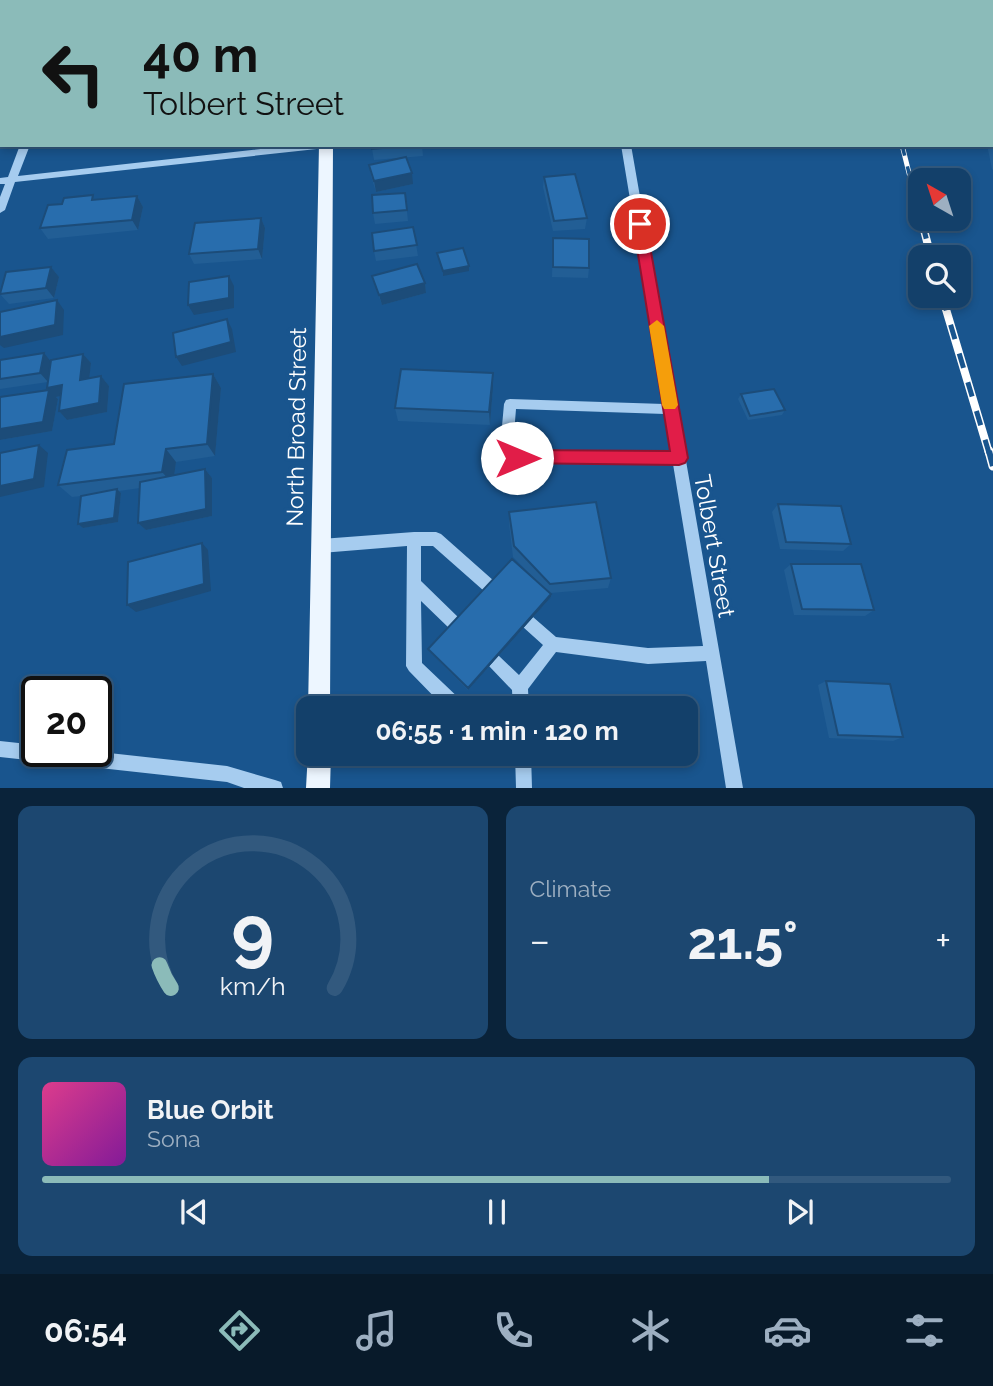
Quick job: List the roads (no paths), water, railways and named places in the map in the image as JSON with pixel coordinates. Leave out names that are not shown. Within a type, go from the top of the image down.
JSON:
[{"type":"main road","name":"North Broad Street","points":[[319,696],[326,147]]},
{"type":"main road","points":[[318,766],[318,788]]},
{"type":"street","points":[[0,210],[24,147]]},
{"type":"street","points":[[0,181],[308,147]]},
{"type":"street","name":"Tolbert Street","points":[[626,147],[735,788]]},
{"type":"street","points":[[670,409],[510,404],[506,448],[517,458],[679,458]]},
{"type":"street","points":[[321,546],[414,539],[414,666],[445,696]]},
{"type":"street","points":[[415,585],[455,624]]},
{"type":"street","points":[[520,696],[520,687],[553,644],[648,656],[712,653]]},
{"type":"street","points":[[494,661],[520,687]]},
{"type":"street","points":[[0,749],[227,774],[275,788]]},
{"type":"street","points":[[523,766],[524,788]]},
{"type":"lane","points":[[414,539],[436,539],[489,586]]},
{"type":"lane","points":[[528,622],[553,644]]},
{"type":"railway","points":[[902,147],[908,169]]},
{"type":"railway","points":[[924,231],[928,245]]},
{"type":"railway","points":[[946,308],[989,453]]},
{"type":"railway","points":[[989,451],[993,466]]}]
